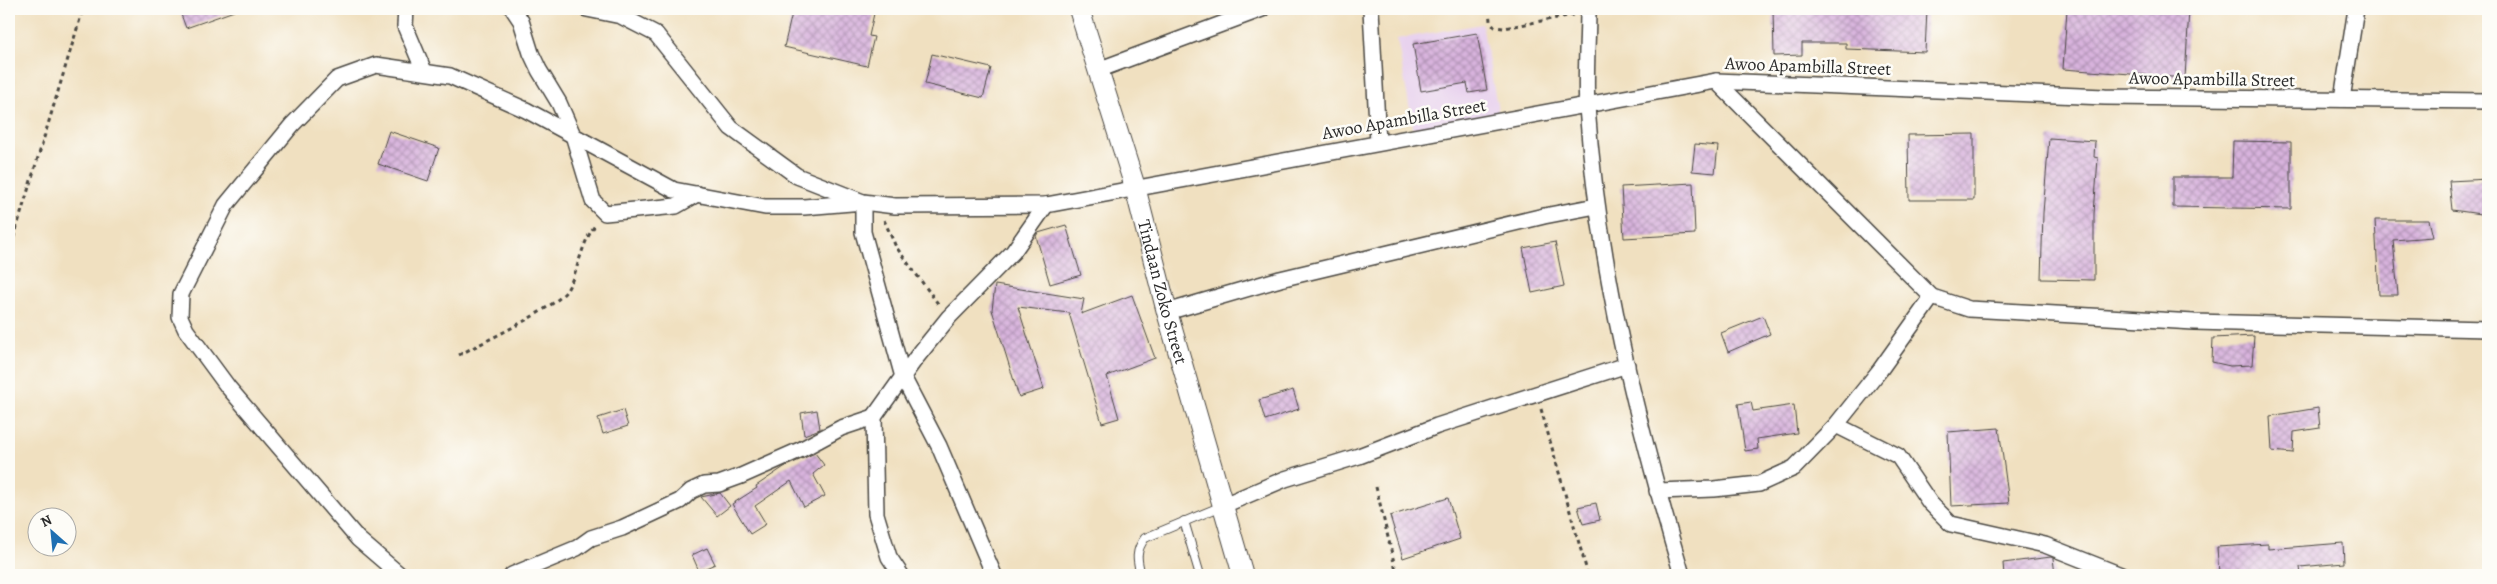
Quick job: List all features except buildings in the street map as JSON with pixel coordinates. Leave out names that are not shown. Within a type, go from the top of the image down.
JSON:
[{"type":"main road","name":"Tindaan Zoko Street","points":[[1079,9],[1135,187],[1167,312],[1243,575]]},
{"type":"street","points":[[406,9],[405,26],[424,71]]},
{"type":"street","points":[[513,9],[522,22],[539,70],[559,103],[573,136],[592,201],[604,213],[676,206],[697,194]]},
{"type":"street","points":[[587,9],[621,16],[656,34],[731,128],[798,176],[869,203]]},
{"type":"street","points":[[1098,70],[1262,9]]},
{"type":"street","points":[[1371,9],[1378,143]]},
{"type":"street","points":[[2342,99],[2356,9]]},
{"type":"street","points":[[1588,10],[1587,105],[1596,206],[1627,365],[1657,491],[1682,575]]},
{"type":"street","points":[[400,575],[358,539],[228,388],[186,330],[180,317],[181,294],[226,205],[292,125],[337,79],[376,65],[450,76],[526,110],[674,190],[765,207],[869,203]]},
{"type":"street","points":[[1716,81],[1932,297],[1969,309],[2194,322],[2488,329]]},
{"type":"street","name":"Awoo Apambilla Street","points":[[869,203],[896,206],[1046,205],[1135,187],[1716,81],[2105,97],[2488,101]]},
{"type":"street","points":[[869,203],[863,232],[902,377],[939,446],[994,575]]},
{"type":"street","points":[[901,575],[889,557],[876,514],[874,417],[902,377],[949,317],[1013,252],[1046,205]]},
{"type":"street","points":[[1167,312],[1280,279],[1544,216],[1596,206]]},
{"type":"street","points":[[1657,491],[1714,489],[1759,484],[1794,468],[1836,424],[1880,370],[1932,297]]},
{"type":"street","points":[[1224,505],[1285,479],[1627,365]]},
{"type":"street","points":[[512,575],[577,548],[591,538],[622,528],[663,509],[704,485],[719,484],[741,476],[802,449],[841,428],[874,417]]},
{"type":"street","points":[[1836,424],[1898,456],[1930,503],[1951,524],[2045,546],[2121,575]]},
{"type":"lane","points":[[1142,575],[1136,558],[1139,547],[1145,538],[1184,520],[1224,505]]},
{"type":"lane","points":[[1184,520],[1200,575]]},
{"type":"path","points":[[9,253],[83,9]]},
{"type":"path","points":[[1489,9],[1490,21],[1495,27],[1504,28],[1588,10]]},
{"type":"path","points":[[869,203],[896,247],[949,317]]},
{"type":"path","points":[[459,355],[544,309],[566,291],[587,236],[604,213]]},
{"type":"path","points":[[1537,394],[1588,575]]},
{"type":"path","points":[[1376,487],[1397,575]]},
{"type":"shaded area","points":[[1482,24],[1499,116],[1414,132],[1397,39]]}]
